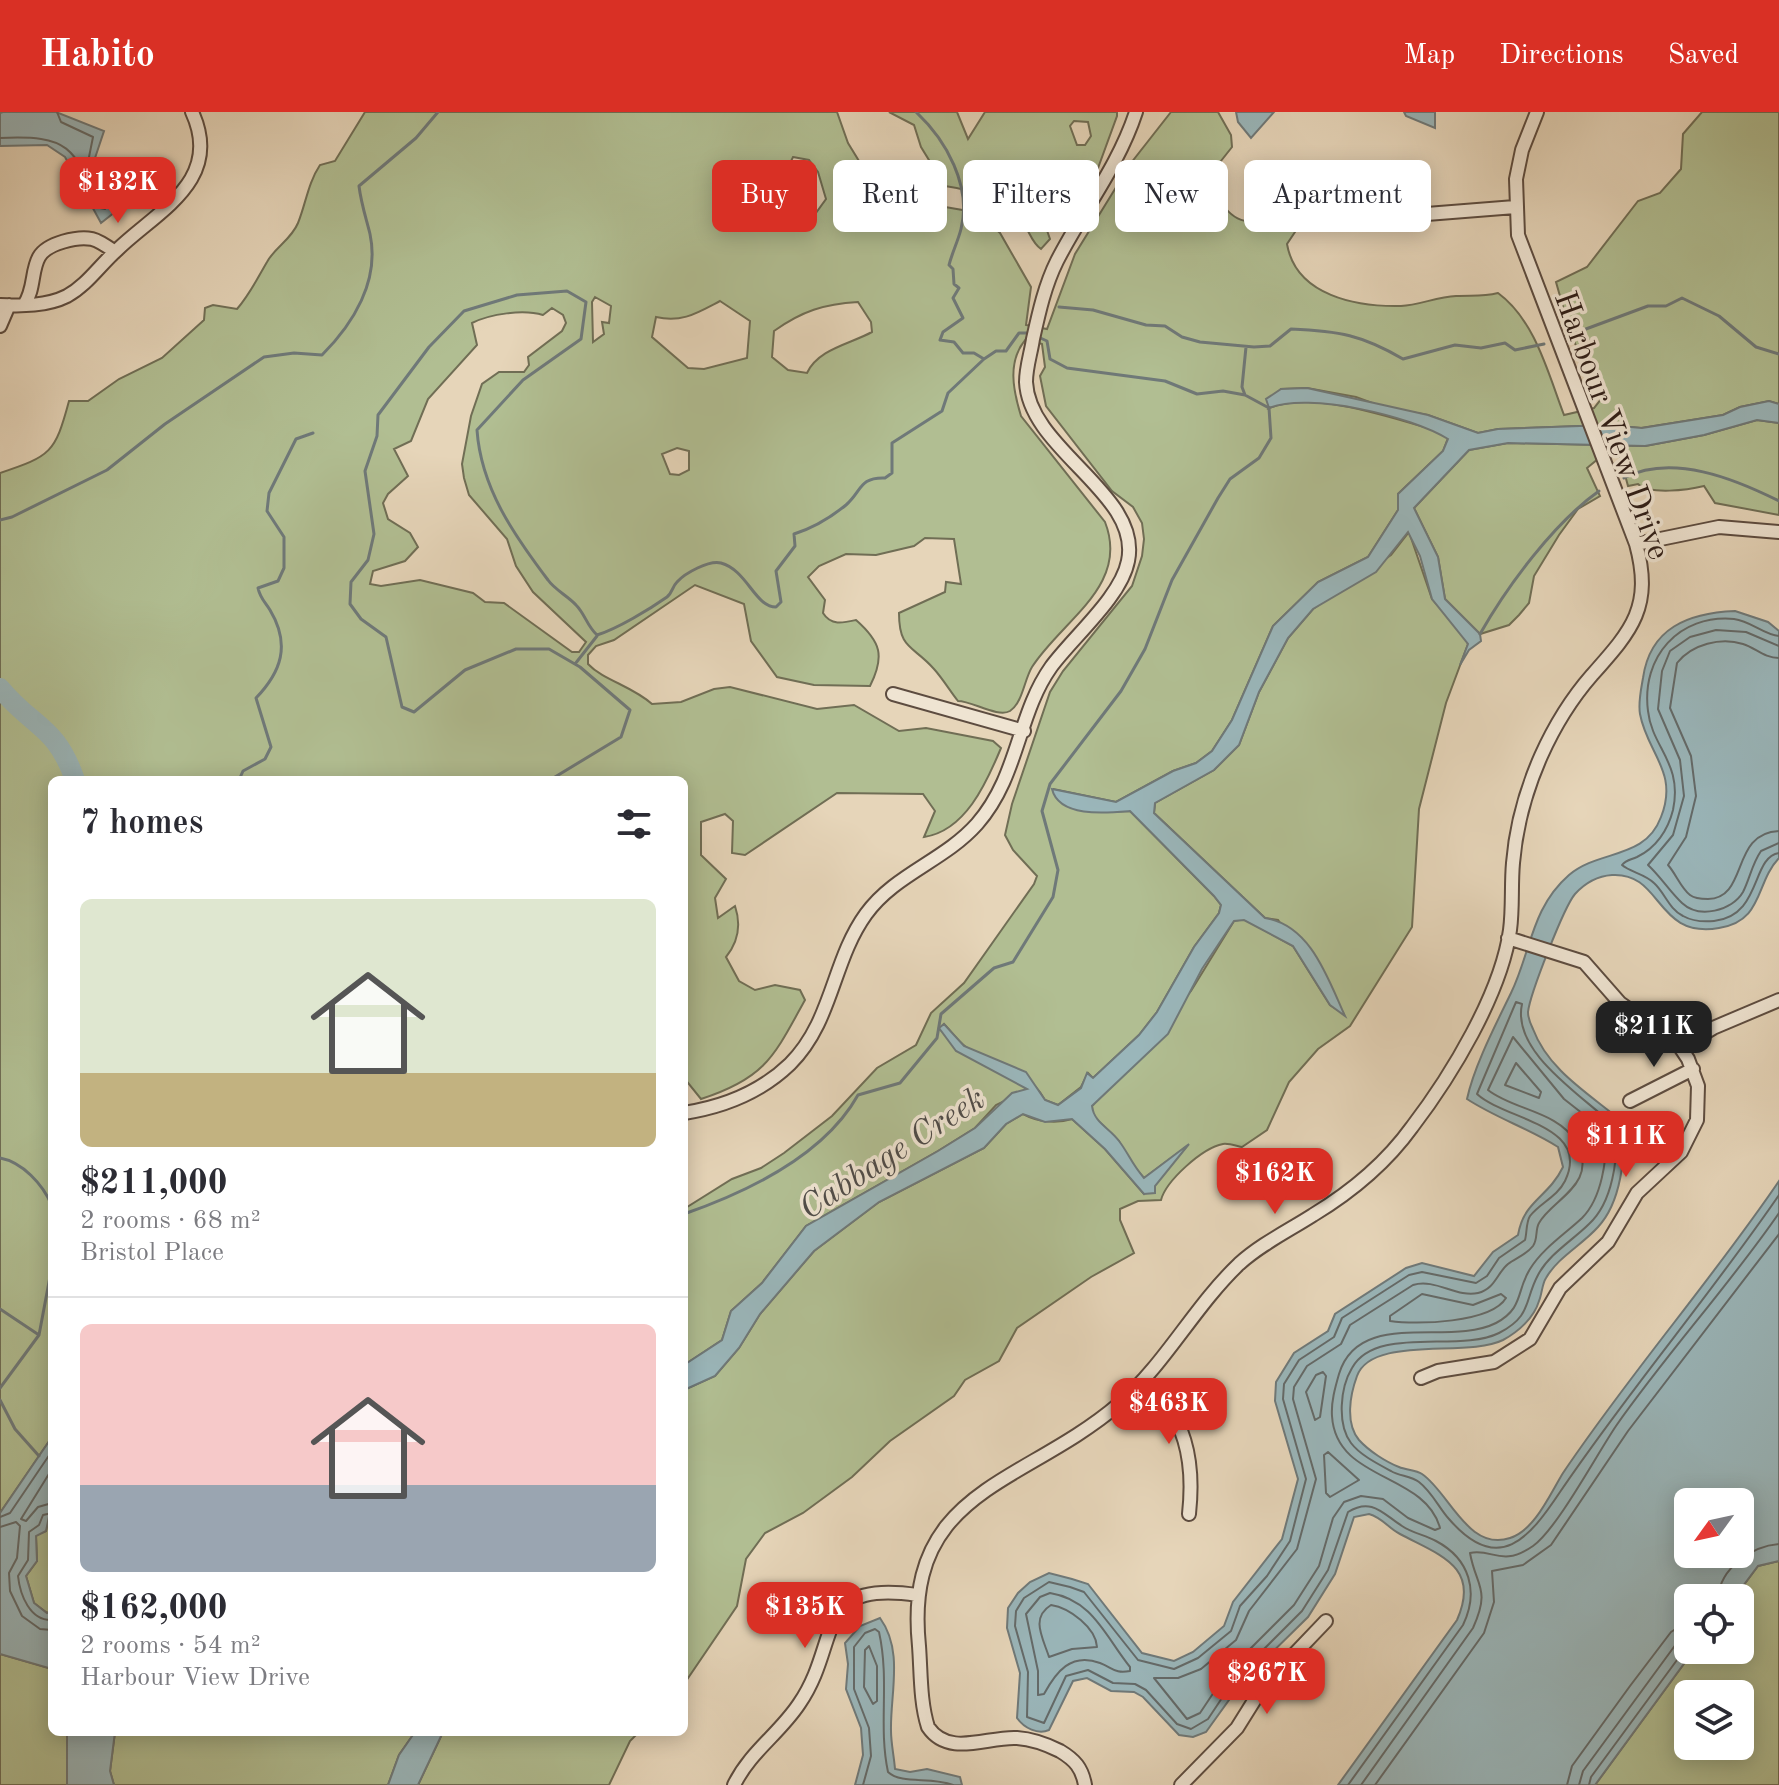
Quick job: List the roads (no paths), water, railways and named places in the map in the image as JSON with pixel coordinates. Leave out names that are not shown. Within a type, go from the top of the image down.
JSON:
[{"type":"street","points":[[0,326],[5,305],[24,305],[68,295],[169,209],[185,190],[198,161],[200,143],[192,112]]},
{"type":"street","points":[[688,1112],[721,1105],[757,1088],[802,1051],[822,1020],[848,945],[866,914],[892,886],[974,827],[999,794],[1040,686],[1118,585],[1125,571],[1129,548],[1120,517],[1036,415],[1026,382],[1036,327],[1055,264],[1110,172],[1136,112]]},
{"type":"street","name":"Harbour View Drive","points":[[1085,1785],[1077,1764],[1042,1743],[1009,1738],[953,1743],[933,1733],[926,1719],[917,1595],[933,1544],[964,1504],[1070,1441],[1146,1379],[1241,1263],[1343,1195],[1394,1149],[1436,1092],[1464,1046],[1497,974],[1508,938],[1516,836],[1531,781],[1570,704],[1620,646],[1636,620],[1643,582],[1636,544],[1523,254],[1515,207],[1522,150],[1537,112]]},
{"type":"street","points":[[1431,214],[1515,207]]},
{"type":"street","points":[[24,305],[32,293],[39,257],[46,250],[64,242],[92,239],[115,252]]},
{"type":"street","points":[[1636,544],[1719,527],[1779,532]]},
{"type":"street","points":[[893,694],[1024,731]]},
{"type":"street","points":[[1421,1378],[1438,1371],[1494,1362],[1530,1339],[1560,1288],[1608,1242],[1637,1193],[1689,1140],[1699,1105],[1693,1069],[1681,1047],[1620,1003],[1584,962],[1554,950],[1508,938]]},
{"type":"street","points":[[1681,1047],[1713,1028],[1779,1000]]},
{"type":"street","points":[[1630,1101],[1693,1069]]},
{"type":"street","points":[[1146,1379],[1173,1409],[1186,1438],[1191,1470],[1189,1514]]},
{"type":"street","points":[[734,1785],[752,1754],[804,1697],[821,1658],[829,1627],[839,1612],[869,1593],[887,1591],[917,1595]]},
{"type":"street","points":[[1181,1785],[1237,1728],[1269,1679],[1326,1621]]},
{"type":"water","points":[[56,112],[104,131],[95,158],[114,178],[125,204],[101,223],[65,157],[47,145],[0,146],[0,113]]},
{"type":"water","points":[[1236,112],[1274,112],[1251,138],[1238,122]]},
{"type":"water","points":[[1404,112],[1435,112],[1435,128],[1406,116]]},
{"type":"water","points":[[1307,388],[1428,415],[1478,433],[1498,429],[1608,425],[1642,428],[1723,415],[1740,407],[1769,401],[1779,404],[1779,423],[1757,420],[1704,435],[1645,446],[1508,443],[1469,450],[1414,508],[1438,557],[1445,599],[1480,634],[1481,641],[1469,650],[1460,665],[1468,644],[1432,599],[1420,556],[1408,532],[1376,572],[1313,609],[1288,638],[1259,692],[1239,745],[1214,770],[1155,803],[1154,813],[1265,918],[1295,931],[1306,942],[1324,971],[1345,1016],[1330,1005],[1293,946],[1244,920],[1234,921],[1202,969],[1168,1034],[1092,1106],[1096,1117],[1119,1141],[1144,1178],[1189,1144],[1155,1186],[1155,1193],[1144,1194],[1105,1149],[1072,1119],[1045,1122],[1023,1114],[1006,1124],[984,1148],[879,1202],[814,1251],[760,1314],[739,1348],[715,1376],[688,1388],[688,1362],[722,1340],[731,1311],[762,1283],[806,1226],[938,1151],[975,1128],[1012,1093],[1027,1089],[956,1051],[939,1028],[944,1024],[964,1046],[1026,1072],[1045,1100],[1058,1105],[1081,1088],[1087,1073],[1093,1078],[1139,1035],[1157,1012],[1194,947],[1219,913],[1221,905],[1214,896],[1130,811],[1097,813],[1074,809],[1056,798],[1052,789],[1116,802],[1173,771],[1196,763],[1212,751],[1232,720],[1273,626],[1318,582],[1368,557],[1398,510],[1398,494],[1443,451],[1448,439],[1410,422],[1360,409],[1309,403],[1269,408],[1266,399],[1281,389]]},
{"type":"water","points":[[1735,611],[1768,622],[1779,631],[1779,858],[1744,918],[1719,928],[1698,929],[1682,924],[1641,884],[1629,877],[1602,877],[1587,883],[1575,894],[1548,951],[1528,1014],[1540,1044],[1561,1071],[1625,1124],[1622,1165],[1612,1205],[1598,1227],[1551,1271],[1537,1307],[1520,1329],[1503,1340],[1487,1345],[1400,1351],[1366,1363],[1357,1376],[1350,1417],[1355,1433],[1363,1444],[1389,1462],[1422,1474],[1471,1529],[1495,1540],[1519,1534],[1534,1519],[1589,1436],[1779,1181],[1779,1561],[1758,1566],[1744,1584],[1674,1584],[1674,1664],[1684,1664],[1595,1785],[1338,1785],[1457,1620],[1463,1602],[1464,1587],[1452,1565],[1442,1556],[1369,1514],[1354,1517],[1335,1574],[1308,1617],[1242,1682],[1206,1732],[1193,1737],[1179,1735],[1143,1697],[1134,1692],[1111,1691],[1087,1678],[1073,1681],[1049,1730],[1040,1732],[1027,1728],[1017,1718],[1020,1673],[1007,1628],[1008,1608],[1018,1593],[1030,1582],[1049,1573],[1088,1584],[1142,1653],[1174,1661],[1193,1652],[1224,1626],[1233,1602],[1282,1539],[1298,1479],[1275,1401],[1276,1382],[1294,1353],[1328,1331],[1335,1314],[1406,1268],[1422,1263],[1474,1276],[1493,1252],[1518,1235],[1525,1214],[1557,1177],[1563,1167],[1558,1147],[1467,1099],[1470,1086],[1518,978],[1539,916],[1556,888],[1581,867],[1644,841],[1661,817],[1666,801],[1664,775],[1639,710],[1647,661],[1663,635],[1674,626],[1702,615]]},
{"type":"water","points":[[48,1443],[48,1521],[46,1531],[36,1536],[37,1561],[26,1576],[34,1603],[48,1613],[48,1668],[0,1654],[0,1513]]},
{"type":"water","points":[[880,1618],[892,1644],[894,1658],[891,1731],[895,1769],[910,1772],[927,1769],[960,1777],[962,1785],[855,1785],[863,1755],[861,1728],[846,1689],[848,1664],[845,1643],[860,1626]]},
{"type":"water","points":[[67,1736],[114,1736],[110,1771],[114,1785],[67,1785]]},
{"type":"water","points":[[412,1736],[441,1736],[418,1785],[388,1785],[399,1755]]},
{"type":"waterway","points":[[0,520],[107,470],[165,424],[264,357],[294,353],[322,355],[353,315],[371,268],[370,234],[359,186],[416,138],[438,112]]},
{"type":"waterway","points":[[916,112],[946,150],[960,180],[963,197],[961,229],[949,265],[953,269],[954,284],[959,288],[953,298],[963,318],[943,332],[940,340],[954,342],[963,353],[974,353],[984,359]]},
{"type":"waterway","points":[[557,776],[621,737],[630,710],[580,667],[549,649],[516,649],[465,670],[414,712],[402,707],[386,637],[361,619],[350,604],[351,582],[368,560],[374,534],[365,471],[377,436],[378,415],[429,347],[464,311],[517,295],[567,291],[586,302],[581,339],[523,380],[477,430],[485,472],[501,510],[548,580],[576,605],[597,635],[652,607],[667,597],[675,584],[686,575],[710,563],[730,567],[762,601],[776,607],[781,602],[776,571],[795,546],[794,534],[815,526],[840,510],[865,482],[885,478],[892,473],[892,443],[942,411],[948,393],[984,359],[996,351],[1006,351],[1019,333],[1029,333]]},
{"type":"waterway","points":[[1567,336],[1648,306],[1666,306],[1682,298],[1719,316],[1756,347],[1779,354]]},
{"type":"waterway","points":[[1059,307],[1093,310],[1146,325],[1165,326],[1182,337],[1200,342],[1270,346],[1291,329],[1337,333],[1375,344],[1403,359],[1455,345],[1481,348],[1505,343],[1515,350],[1544,344]]},
{"type":"waterway","points":[[688,1212],[733,1195],[782,1169],[825,1136],[858,1095],[900,1083],[937,1038],[941,1014],[994,968],[1013,962],[1053,897],[1058,870],[1042,811],[1050,784],[1121,691],[1145,649],[1172,580],[1230,479],[1259,458],[1271,438],[1269,408],[1245,395],[1223,391],[1197,394],[1165,381],[1067,368],[1050,359],[1047,341],[1036,336]]},
{"type":"waterway","points":[[1245,395],[1242,387],[1246,347]]},
{"type":"waterway","points":[[241,776],[243,771],[265,759],[271,747],[256,698],[272,678],[280,657],[280,635],[258,588],[278,581],[284,568],[284,537],[267,511],[269,493],[296,439],[313,433]]},
{"type":"waterway","points":[[1624,478],[1643,471],[1683,468],[1723,477],[1779,501]]},
{"type":"waterway","points":[[1480,634],[1533,556],[1565,520],[1599,491]]},
{"type":"waterway","points":[[575,664],[597,636]]},
{"type":"waterway","points":[[0,688],[52,737],[73,776]]},
{"type":"waterway","points":[[0,1158],[16,1164],[31,1175],[48,1199]]},
{"type":"waterway","points":[[0,1388],[39,1335],[48,1287]]},
{"type":"waterway","points":[[0,1309],[39,1335]]},
{"type":"waterway","points":[[0,1400],[15,1429],[39,1456]]},
{"type":"water label","name":"Cabbage Creek","points":[[891,1152]]}]
